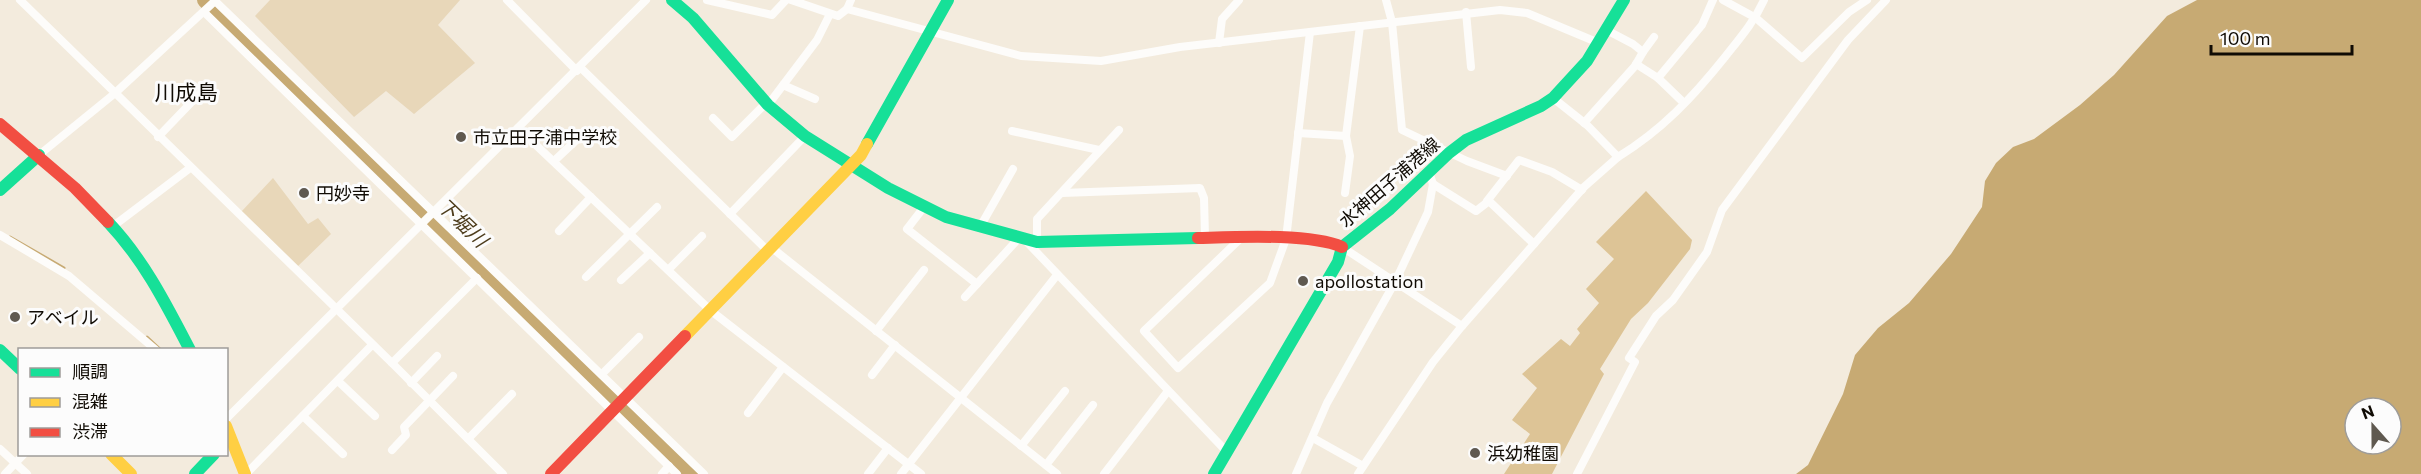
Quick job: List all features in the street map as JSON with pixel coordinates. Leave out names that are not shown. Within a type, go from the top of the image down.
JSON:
[{"type":"street","points":[[20,0],[503,474]]},
{"type":"street","points":[[0,190],[114,94],[215,0],[705,474]]},
{"type":"street","points":[[507,0],[770,250],[876,330],[1057,474]]},
{"type":"street","points":[[228,417],[646,0]]},
{"type":"street","points":[[672,0],[693,18],[767,104],[805,136],[888,188],[924,207],[980,227],[1037,242],[1205,237],[1328,241],[1342,247],[1462,327]]},
{"type":"street","points":[[707,0],[772,15],[786,0]]},
{"type":"street","points":[[791,0],[838,16],[847,9],[851,0]]},
{"type":"street","points":[[551,474],[853,165],[861,155],[948,0]]},
{"type":"street","points":[[1219,43],[1222,19],[1239,0]]},
{"type":"street","points":[[1386,0],[1392,22],[1402,130],[1507,176]]},
{"type":"street","name":"水神田子浦港線","points":[[1214,474],[1338,262],[1342,247],[1431,178],[1451,151],[1466,140],[1541,106],[1553,98],[1587,61],[1624,0]]},
{"type":"street","points":[[1658,78],[1702,25],[1713,0]]},
{"type":"street","points":[[1723,0],[1756,18],[1802,58],[1849,12],[1867,0]]},
{"type":"street","points":[[1358,474],[1433,362],[1462,327],[1582,190],[1618,157],[1643,142],[1666,123],[1707,80],[1756,18],[1764,0]]},
{"type":"street","points":[[1576,474],[1635,362],[1629,358],[1656,316],[1673,300],[1707,252],[1722,210],[1848,40],[1886,0]]},
{"type":"street","points":[[847,9],[1021,56],[1101,61],[1219,43],[1467,12],[1500,10],[1527,13],[1599,43]]},
{"type":"street","points":[[204,12],[423,223],[677,474]]},
{"type":"street","points":[[1467,12],[1471,67]]},
{"type":"street","points":[[712,118],[732,137],[767,104],[783,85],[817,40],[830,14]]},
{"type":"street","points":[[1345,193],[1350,156],[1346,136],[1360,26]]},
{"type":"street","points":[[1242,237],[1144,331],[1178,369],[1270,284],[1286,239],[1310,32]]},
{"type":"street","points":[[1612,33],[1643,52]]},
{"type":"street","points":[[1584,123],[1636,64],[1654,38]]},
{"type":"street","points":[[1636,64],[1658,78],[1684,103]]},
{"type":"street","points":[[783,85],[815,99]]},
{"type":"street","points":[[158,137],[207,86]]},
{"type":"street","points":[[1553,98],[1584,123],[1618,157]]},
{"type":"street","points":[[0,124],[39,155],[112,227],[147,267],[189,348]]},
{"type":"street","points":[[518,128],[710,310],[921,474]]},
{"type":"street","points":[[1037,242],[1037,219],[1119,130]]},
{"type":"street","points":[[1012,131],[1099,150]]},
{"type":"street","points":[[554,161],[584,133]]},
{"type":"street","points":[[1298,133],[1346,136]]},
{"type":"street","points":[[730,214],[805,136]]},
{"type":"street","points":[[1431,178],[1476,211],[1519,160],[1552,172],[1582,190]]},
{"type":"street","points":[[112,227],[190,168]]},
{"type":"street","points":[[980,227],[1013,169]]},
{"type":"street","points":[[1296,474],[1327,403],[1395,282],[1428,212],[1431,178]]},
{"type":"street","points":[[1062,193],[1200,188],[1204,198],[1205,237]]},
{"type":"street","points":[[559,231],[591,197]]},
{"type":"street","points":[[1486,201],[1489,201],[1534,244]]},
{"type":"street","points":[[586,277],[657,207]]},
{"type":"street","points":[[924,207],[908,229],[977,284]]},
{"type":"street","points":[[0,235],[69,276],[154,348]]},
{"type":"street","points":[[668,270],[702,236]]},
{"type":"street","points":[[965,297],[1022,238]]},
{"type":"street","points":[[1022,238],[1227,452]]},
{"type":"street","points":[[621,280],[650,253]]},
{"type":"street","points":[[876,330],[924,270]]},
{"type":"street","points":[[902,474],[1057,275]]},
{"type":"street","points":[[392,363],[477,278]]},
{"type":"street","points":[[602,374],[639,337]]},
{"type":"street","points":[[228,435],[246,474],[372,345]]},
{"type":"street","points":[[872,375],[895,345]]},
{"type":"street","points":[[0,350],[18,367]]},
{"type":"street","points":[[411,383],[437,356]]},
{"type":"street","points":[[748,412],[783,367]]},
{"type":"street","points":[[392,450],[406,435],[404,427],[453,376]]},
{"type":"street","points":[[338,381],[375,416]]},
{"type":"street","points":[[1021,446],[1065,391]]},
{"type":"street","points":[[1104,474],[1168,391]]},
{"type":"street","points":[[468,439],[512,394]]},
{"type":"street","points":[[1046,465],[1093,405]]},
{"type":"street","points":[[303,416],[343,454]]},
{"type":"street","points":[[1313,438],[1363,466]]},
{"type":"street","points":[[868,474],[888,448]]},
{"type":"street","points":[[0,449],[27,474]]},
{"type":"street","points":[[5,474],[22,456]]},
{"type":"street","points":[[116,456],[131,474]]},
{"type":"street","points":[[195,474],[212,456]]},
{"type":"street","points":[[662,474],[669,466]]},
{"type":"shaded area","points":[[270,0],[460,0],[438,25],[475,63],[414,114],[386,91],[354,117],[255,16]]},
{"type":"shaded area","points":[[2197,0],[2421,0],[2421,474],[1796,474],[1808,465],[1843,394],[1855,355],[1878,328],[1909,303],[1951,254],[1982,207],[1985,181],[1996,163],[2013,147],[2034,139],[2080,105],[2114,75],[2167,16]]},
{"type":"shaded area","points":[[273,178],[308,224],[318,218],[331,234],[296,268],[241,212]]},
{"type":"shaded area","points":[[1646,191],[1692,240],[1690,249],[1648,303],[1631,319],[1600,369],[1604,374],[1552,474],[1504,474],[1530,434],[1512,420],[1537,388],[1522,374],[1561,339],[1570,346],[1580,333],[1577,329],[1599,303],[1586,289],[1614,259],[1596,242]]},
{"type":"waterway","name":"下堀川","points":[[205,0],[691,474]]},
{"type":"waterway","points":[[10,237],[64,268]]},
{"type":"waterway","points":[[147,337],[159,348]]},
{"type":"traffic: fast","points":[[672,0],[693,18],[768,105],[805,136],[888,188],[946,217],[1037,242],[1198,238]]},
{"type":"traffic: fast","points":[[867,144],[948,0]]},
{"type":"traffic: fast","points":[[1214,474],[1338,262],[1342,247],[1390,209],[1449,153],[1466,140],[1541,106],[1553,98],[1587,61],[1624,0]]},
{"type":"traffic: fast","points":[[0,190],[39,155]]},
{"type":"traffic: fast","points":[[108,222],[143,267],[189,348]]},
{"type":"traffic: fast","points":[[0,350],[18,367]]},
{"type":"traffic: fast","points":[[195,474],[212,456]]},
{"type":"traffic: slow","points":[[685,336],[861,155],[867,144]]},
{"type":"traffic: slow","points":[[228,431],[245,474]]},
{"type":"traffic: slow","points":[[113,456],[131,474]]},
{"type":"traffic: jam","points":[[0,124],[75,188],[108,222]]},
{"type":"traffic: jam","points":[[1198,238],[1292,238],[1342,247]]},
{"type":"traffic: jam","points":[[551,474],[685,336]]},
{"type":"place","name":"市立田子浦中学校","points":[[461,137]]},
{"type":"place","name":"円妙寺","points":[[304,193]]},
{"type":"place","name":"apollostation","points":[[1303,281]]},
{"type":"place","name":"アベイル","points":[[15,317]]},
{"type":"place","name":"浜幼稚園","points":[[1475,453]]},
{"type":"district","name":"川成島","points":[[186,91]]}]
